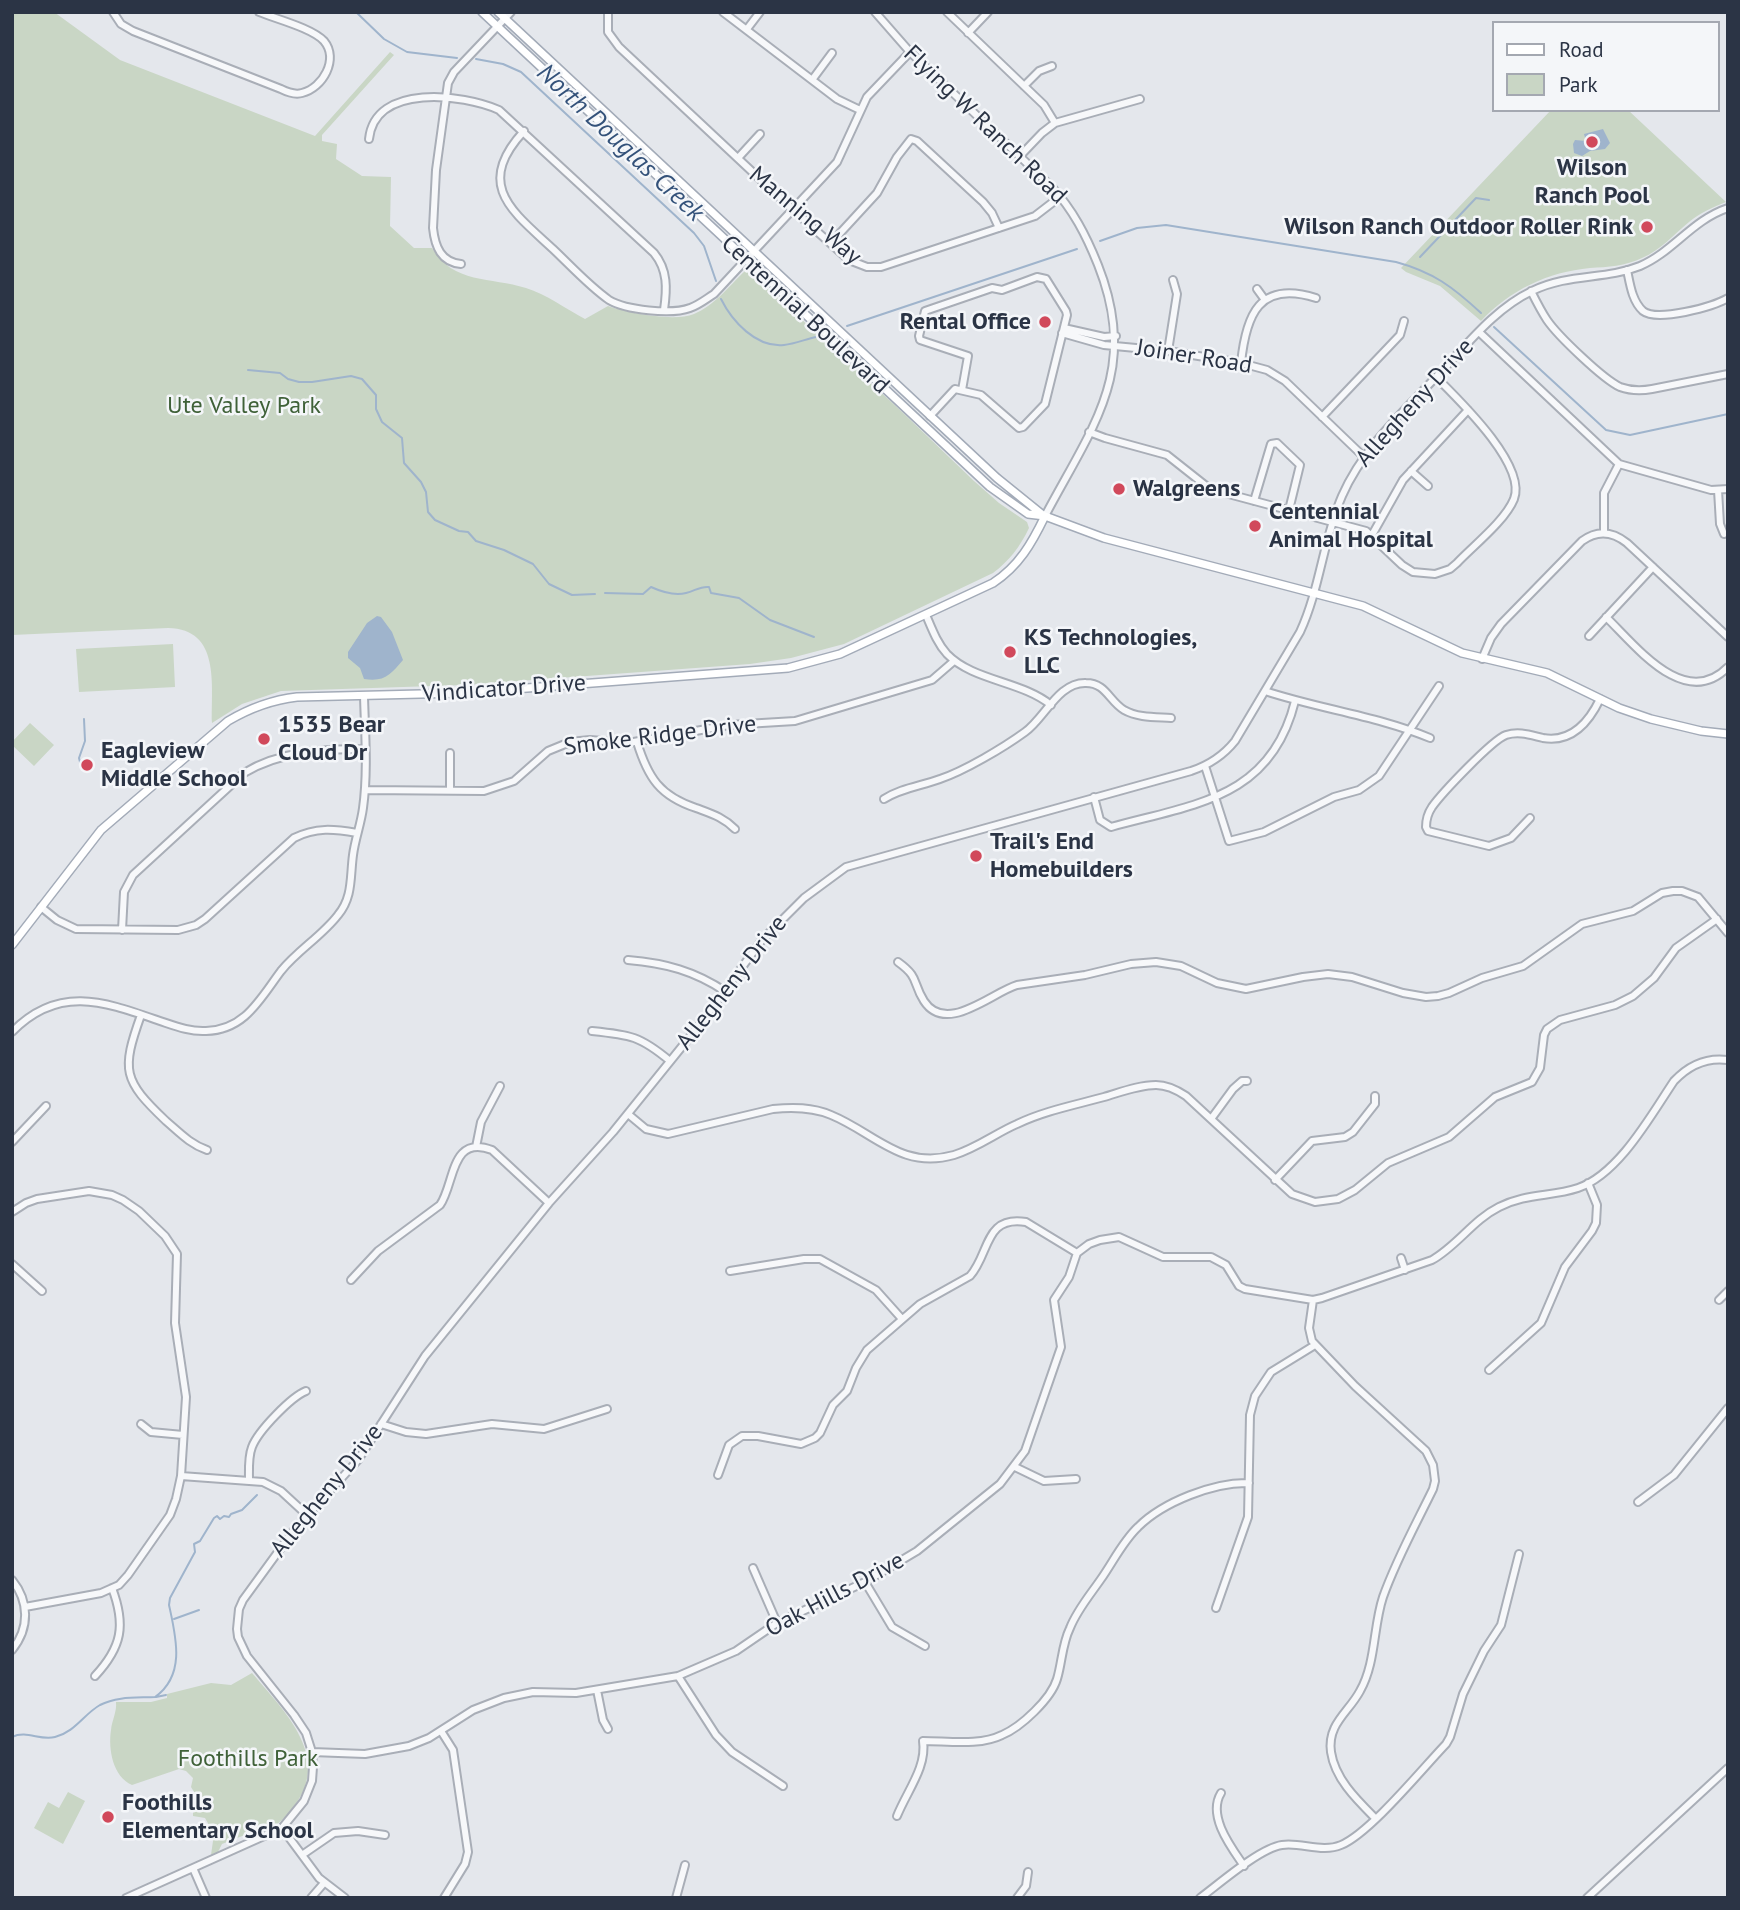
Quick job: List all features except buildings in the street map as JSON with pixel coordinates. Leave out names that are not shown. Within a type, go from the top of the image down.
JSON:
[{"type":"main road","name":"Centennial Boulevard","points":[[482,12],[990,487],[1027,514],[1045,516],[1104,538],[1363,606],[1436,642],[1482,659],[1547,673],[1600,699],[1651,719],[1701,731],[1728,733]]},
{"type":"main road","name":"Centennial Boulevard","points":[[498,12],[508,15],[754,251],[997,478],[1045,516]]},
{"type":"main road","name":"Vindicator Drive","points":[[12,945],[101,830],[228,721],[261,704],[284,699],[462,693],[788,667],[840,654],[1002,577],[1024,555],[1045,516]]},
{"type":"street","points":[[113,12],[121,24],[133,31],[281,89],[303,95],[325,76],[334,52],[312,33],[259,12]]},
{"type":"street","name":"Manning Way","points":[[608,12],[608,32],[614,42],[793,210],[855,263],[874,268],[999,228],[1040,213],[1061,196]]},
{"type":"street","points":[[723,12],[837,99],[860,110]]},
{"type":"street","points":[[747,29],[760,12]]},
{"type":"street","name":"Flying W Ranch Road","points":[[874,12],[910,52],[1061,196],[1081,226],[1105,284],[1116,336],[1108,391],[1090,432],[1045,516]]},
{"type":"street","points":[[947,12],[1049,111],[1055,123]]},
{"type":"street","points":[[968,33],[988,12]]},
{"type":"street","points":[[461,264],[445,260],[434,237],[436,170],[448,83],[454,72],[508,15]]},
{"type":"street","points":[[524,131],[507,152],[501,167],[502,191],[513,212],[609,300],[628,308],[683,310],[714,294],[840,158],[871,91],[910,52]]},
{"type":"street","points":[[812,80],[832,54]]},
{"type":"street","points":[[1024,86],[1039,71],[1052,66]]},
{"type":"street","points":[[369,139],[370,129],[383,114],[399,102],[426,96],[492,107],[505,114],[654,253],[665,275],[664,310]]},
{"type":"street","points":[[1020,156],[1055,123],[1140,99]]},
{"type":"street","points":[[738,158],[760,134]]},
{"type":"street","points":[[831,243],[877,193],[897,157],[911,139],[917,141],[983,202],[999,228]]},
{"type":"street","name":"Allegheny Drive","points":[[126,1898],[282,1828],[299,1809],[309,1790],[313,1768],[312,1752],[306,1733],[294,1714],[247,1656],[238,1637],[239,1609],[243,1600],[307,1515],[358,1460],[425,1356],[549,1203],[628,1114],[726,992],[748,958],[776,924],[804,898],[846,867],[1205,766],[1227,751],[1300,632],[1308,615],[1332,521],[1348,482],[1386,430],[1506,307],[1531,291],[1574,277],[1627,270],[1649,262],[1694,225],[1728,208]]},
{"type":"street","points":[[1627,270],[1636,302],[1650,315],[1695,309],[1728,299]]},
{"type":"street","points":[[930,416],[951,391],[962,390],[981,395],[1015,426],[1023,427],[1045,404],[1066,311],[1043,278],[1037,277],[1002,290],[992,288],[928,309],[923,315],[920,340],[968,356],[962,390]]},
{"type":"street","points":[[1168,351],[1177,294],[1173,280]]},
{"type":"street","points":[[1257,289],[1265,300]]},
{"type":"street","points":[[1531,291],[1553,328],[1604,376],[1622,388],[1640,391],[1728,374]]},
{"type":"street","points":[[1241,363],[1247,325],[1257,307],[1265,300],[1293,293],[1316,298]]},
{"type":"street","points":[[1322,417],[1400,335],[1404,321]]},
{"type":"street","points":[[1063,330],[1104,337],[1116,336]]},
{"type":"street","name":"Joiner Road","points":[[1063,330],[1116,346],[1168,351],[1257,366],[1277,375],[1364,457]]},
{"type":"street","points":[[1479,332],[1619,464],[1718,490],[1728,489]]},
{"type":"street","points":[[1090,432],[1167,456],[1210,489],[1356,527],[1372,535],[1407,569],[1421,574],[1435,574],[1450,569],[1457,563],[1506,512],[1515,498],[1516,489],[1510,467],[1487,433],[1436,377]]},
{"type":"street","points":[[1372,535],[1395,491],[1468,410]]},
{"type":"street","points":[[1254,501],[1271,444],[1276,443],[1300,465],[1289,510]]},
{"type":"street","points":[[1604,533],[1604,493],[1619,464]]},
{"type":"street","points":[[1411,471],[1427,486]]},
{"type":"street","points":[[1516,489],[1525,489]]},
{"type":"street","points":[[1718,490],[1720,524],[1724,534]]},
{"type":"street","points":[[1482,659],[1494,631],[1582,541],[1604,533],[1622,538],[1728,637]]},
{"type":"street","points":[[1638,553],[1645,546]]},
{"type":"street","points":[[1590,636],[1653,567]]},
{"type":"street","points":[[1435,574],[1436,584]]},
{"type":"street","points":[[926,615],[937,640],[954,661],[1036,694],[1051,705]]},
{"type":"street","points":[[1606,617],[1676,679],[1695,682],[1709,680],[1728,667]]},
{"type":"street","name":"Smoke Ridge Drive","points":[[365,790],[484,791],[504,786],[522,775],[548,751],[570,741],[636,742],[729,725],[794,721],[932,680],[954,661]]},
{"type":"street","points":[[884,799],[895,792],[959,771],[1022,734],[1038,721],[1068,687],[1076,684],[1091,683],[1103,688],[1119,706],[1130,713],[1171,718]]},
{"type":"street","points":[[1205,766],[1229,841],[1264,832],[1321,802],[1370,785],[1379,776],[1439,686]]},
{"type":"street","points":[[1265,691],[1410,729],[1430,738]]},
{"type":"street","points":[[12,1032],[38,1012],[69,1001],[95,1001],[186,1029],[204,1031],[228,1027],[247,1016],[287,964],[338,915],[351,889],[365,790],[364,696]]},
{"type":"street","points":[[1426,827],[1429,814],[1437,801],[1497,740],[1519,733],[1551,739],[1570,735],[1590,719],[1600,699]]},
{"type":"street","points":[[1094,797],[1100,820],[1111,827],[1215,798],[1247,780],[1274,752],[1284,737],[1295,701]]},
{"type":"street","points":[[636,742],[648,772],[668,795],[725,818],[735,829]]},
{"type":"street","points":[[122,930],[124,892],[133,875],[244,773],[264,763],[306,752],[330,749],[365,750]]},
{"type":"street","points":[[450,753],[450,790]]},
{"type":"street","points":[[1426,827],[1428,831],[1489,846],[1511,838],[1530,818]]},
{"type":"street","points":[[1416,828],[1426,827]]},
{"type":"street","points":[[41,907],[57,920],[76,929],[178,930],[196,925],[205,919],[294,838],[308,832],[327,829],[357,833]]},
{"type":"street","points":[[898,962],[914,976],[924,1001],[941,1014],[950,1015],[965,1011],[1017,985],[1086,975],[1131,964],[1170,963],[1217,983],[1246,989],[1315,974],[1341,975],[1426,997],[1449,993],[1482,978],[1523,966],[1582,924],[1633,911],[1662,893],[1682,891],[1691,894],[1704,902],[1728,933]]},
{"type":"street","points":[[628,1114],[646,1129],[668,1134],[773,1109],[809,1109],[838,1118],[895,1151],[928,1158],[965,1151],[1014,1125],[1042,1114],[1147,1086],[1172,1088],[1186,1096],[1292,1194],[1315,1202],[1338,1199],[1355,1190],[1388,1163],[1449,1137],[1495,1097],[1532,1082],[1540,1068],[1544,1035],[1553,1024],[1633,996],[1654,978],[1676,948],[1717,919]]},
{"type":"street","points":[[1127,953],[1131,964]]},
{"type":"street","points":[[628,960],[677,967],[712,982],[726,992]]},
{"type":"street","points":[[141,1015],[131,1043],[128,1062],[136,1090],[191,1144],[206,1150]]},
{"type":"street","points":[[592,1031],[636,1037],[653,1046],[670,1061]]},
{"type":"street","points":[[718,1475],[724,1452],[735,1439],[742,1436],[758,1436],[801,1444],[815,1438],[833,1405],[847,1391],[856,1367],[867,1350],[928,1298],[970,1276],[975,1271],[990,1236],[1009,1222],[1026,1222],[1035,1226],[1077,1253],[1089,1244],[1111,1237],[1126,1239],[1163,1257],[1203,1256],[1219,1260],[1245,1289],[1313,1300],[1439,1256],[1482,1218],[1506,1203],[1531,1195],[1570,1190],[1588,1184],[1619,1159],[1682,1072],[1701,1062],[1728,1060]]},
{"type":"street","points":[[1211,1119],[1233,1089],[1242,1081],[1247,1081]]},
{"type":"street","points":[[476,1147],[481,1122],[500,1086]]},
{"type":"street","points":[[1275,1180],[1307,1144],[1345,1137],[1353,1132],[1375,1104],[1375,1096]]},
{"type":"street","points":[[12,1142],[46,1106]]},
{"type":"street","points":[[351,1280],[378,1251],[440,1205],[446,1196],[458,1158],[476,1147],[487,1148],[498,1154],[549,1203]]},
{"type":"street","points":[[1489,1370],[1541,1323],[1565,1267],[1592,1231],[1598,1214],[1588,1184]]},
{"type":"street","points":[[12,1212],[26,1203],[76,1191],[112,1195],[139,1211],[174,1247],[177,1262],[175,1323],[186,1396],[181,1476],[176,1499],[170,1515],[128,1575],[113,1588],[102,1593],[25,1607]]},
{"type":"street","name":"Oak Hills Drive","points":[[312,1752],[372,1754],[409,1746],[429,1738],[465,1714],[504,1698],[533,1692],[568,1694],[678,1676],[736,1651],[777,1623],[865,1582],[917,1551],[1000,1484],[1015,1467],[1029,1443],[1061,1347],[1054,1300],[1069,1277],[1077,1253]]},
{"type":"street","points":[[1401,1258],[1405,1270]]},
{"type":"street","points":[[730,1271],[804,1259],[820,1259],[876,1290],[902,1319]]},
{"type":"street","points":[[12,1264],[42,1292]]},
{"type":"street","points":[[1719,1300],[1728,1291]]},
{"type":"street","points":[[1313,1300],[1309,1328],[1315,1345],[1355,1387],[1421,1445],[1431,1458],[1434,1473],[1433,1489],[1383,1599],[1363,1684],[1337,1722],[1331,1741],[1331,1752],[1341,1777],[1355,1798],[1375,1818]]},
{"type":"street","points":[[1216,1608],[1248,1517],[1250,1415],[1255,1396],[1271,1372],[1315,1345]]},
{"type":"street","points":[[249,1480],[250,1454],[256,1440],[296,1395],[306,1391]]},
{"type":"street","points":[[1637,1502],[1674,1475],[1728,1408]]},
{"type":"street","points":[[381,1424],[406,1432],[426,1434],[492,1424],[544,1429],[607,1409]]},
{"type":"street","points":[[141,1424],[151,1432],[184,1435]]},
{"type":"street","points":[[1015,1467],[1044,1481],[1076,1479]]},
{"type":"street","points":[[181,1476],[249,1480],[274,1486],[307,1515]]},
{"type":"street","points":[[897,1816],[925,1755],[923,1741],[990,1739],[1011,1730],[1050,1694],[1057,1679],[1071,1625],[1126,1541],[1140,1525],[1160,1511],[1203,1489],[1227,1483],[1249,1483]]},
{"type":"street","points":[[1200,1898],[1279,1845],[1331,1848],[1344,1844],[1375,1818],[1450,1737],[1463,1694],[1484,1651],[1501,1625],[1519,1554]]},
{"type":"street","points":[[753,1568],[777,1623]]},
{"type":"street","points":[[12,1580],[20,1591],[25,1607],[23,1631],[12,1650]]},
{"type":"street","points":[[865,1582],[892,1627],[925,1646]]},
{"type":"street","points":[[95,1676],[114,1652],[120,1632],[120,1613],[113,1588]]},
{"type":"street","points":[[678,1676],[716,1735],[732,1752],[783,1786]]},
{"type":"street","points":[[597,1690],[603,1720],[608,1729]]},
{"type":"street","points":[[441,1731],[453,1750],[468,1852],[444,1898]]},
{"type":"street","points":[[1587,1898],[1728,1768]]},
{"type":"street","points":[[1221,1793],[1216,1803],[1221,1828],[1244,1866]]},
{"type":"street","points":[[282,1828],[324,1883],[345,1898]]},
{"type":"street","points":[[302,1855],[334,1833],[358,1831],[385,1835]]},
{"type":"street","points":[[676,1898],[685,1865]]},
{"type":"street","points":[[192,1868],[206,1898]]},
{"type":"street","points":[[1017,1898],[1026,1886],[1028,1872]]},
{"type":"street","points":[[311,1898],[324,1883]]},
{"type":"green space","name":"Ute Valley Park","points":[[12,12],[54,12],[120,60],[315,136],[390,52],[394,55],[322,135],[322,141],[337,144],[336,159],[362,176],[391,177],[390,226],[414,248],[432,248],[441,260],[462,274],[533,291],[585,319],[608,306],[663,317],[694,314],[715,301],[745,271],[749,271],[974,481],[999,503],[1027,522],[1029,528],[1026,535],[1009,558],[993,573],[844,644],[791,658],[750,664],[464,685],[281,691],[242,704],[212,723],[210,662],[205,648],[197,638],[185,631],[168,628],[12,635]]},
{"type":"green space","points":[[1549,112],[1630,112],[1726,202],[1693,219],[1649,255],[1610,267],[1574,270],[1545,278],[1504,300],[1481,321],[1440,286],[1401,268]]},
{"type":"green space","points":[[173,644],[175,687],[79,692],[76,649]]},
{"type":"green space","points":[[30,723],[54,745],[34,766],[12,745]]},
{"type":"green space","name":"Foothills Park","points":[[252,1673],[278,1703],[300,1737],[308,1772],[303,1791],[282,1820],[269,1828],[222,1844],[218,1852],[211,1855],[214,1834],[205,1818],[193,1816],[193,1797],[196,1795],[191,1787],[193,1778],[186,1771],[179,1769],[132,1785],[120,1776],[113,1762],[110,1745],[116,1702],[151,1702],[167,1698],[167,1694],[211,1683],[231,1685]]},
{"type":"green space","points":[[68,1792],[85,1801],[63,1844],[34,1828],[48,1802],[59,1808]]},
{"type":"water","name":"Wilson Ranch Pool","points":[[1603,129],[1610,143],[1605,149],[1590,151],[1582,156],[1574,153],[1575,140],[1586,141],[1584,134]]},
{"type":"water","points":[[377,616],[381,617],[392,632],[403,660],[386,676],[364,679],[360,668],[348,658],[348,652],[367,623]]},
{"type":"waterway","name":"North Douglas Creek","points":[[356,12],[384,39],[407,52],[457,58]]},
{"type":"waterway","name":"North Douglas Creek","points":[[476,59],[503,64],[521,72],[694,233],[704,246],[716,281]]},
{"type":"waterway","points":[[1420,257],[1476,198],[1489,200]]},
{"type":"waterway","name":"North Douglas Creek","points":[[1100,241],[1137,228],[1166,225],[1396,262],[1442,282],[1481,313]]},
{"type":"waterway","name":"North Douglas Creek","points":[[847,326],[1077,249]]},
{"type":"waterway","name":"North Douglas Creek","points":[[721,299],[738,324],[764,342],[784,345],[816,337]]},
{"type":"waterway","name":"North Douglas Creek","points":[[1494,327],[1606,430],[1630,435],[1728,414]]},
{"type":"waterway","points":[[248,370],[280,373],[299,382],[351,376],[362,379],[376,395],[376,409],[382,422],[402,438],[404,463],[421,482],[426,492],[428,512],[435,520],[459,531],[468,532],[476,541],[504,550],[533,564],[549,584],[572,595],[595,594]]},
{"type":"waterway","points":[[605,593],[643,594],[651,587],[668,593],[682,594],[709,587],[711,593],[739,598],[770,620],[814,637]]},
{"type":"waterway","points":[[81,766],[79,758],[85,741],[84,719]]},
{"type":"waterway","points":[[12,1737],[23,1735],[44,1738],[62,1735],[100,1705],[120,1699],[155,1697],[165,1688],[175,1667],[176,1655],[170,1598],[195,1552],[194,1544],[200,1541],[214,1518],[229,1517],[242,1510],[257,1495]]},
{"type":"waterway","points":[[174,1619],[199,1610]]},
{"type":"waterway","points":[[156,1697],[166,1695]]},
{"type":"place","name":"Wilson Ranch Pool","points":[[1592,142]]},
{"type":"place","name":"Wilson Ranch Outdoor Roller Rink","points":[[1647,227]]},
{"type":"place","name":"Rental Office","points":[[1045,322]]},
{"type":"place","name":"Walgreens","points":[[1119,489]]},
{"type":"place","name":"Centennial Animal Hospital","points":[[1255,526]]},
{"type":"place","name":"KS Technologies, LLC","points":[[1010,652]]},
{"type":"place","name":"1535 Bear Cloud Dr","points":[[264,739]]},
{"type":"place","name":"Eagleview Middle School","points":[[87,765]]},
{"type":"place","name":"Trail's End Homebuilders","points":[[976,856]]},
{"type":"place","name":"Foothills Elementary School","points":[[108,1817]]}]
